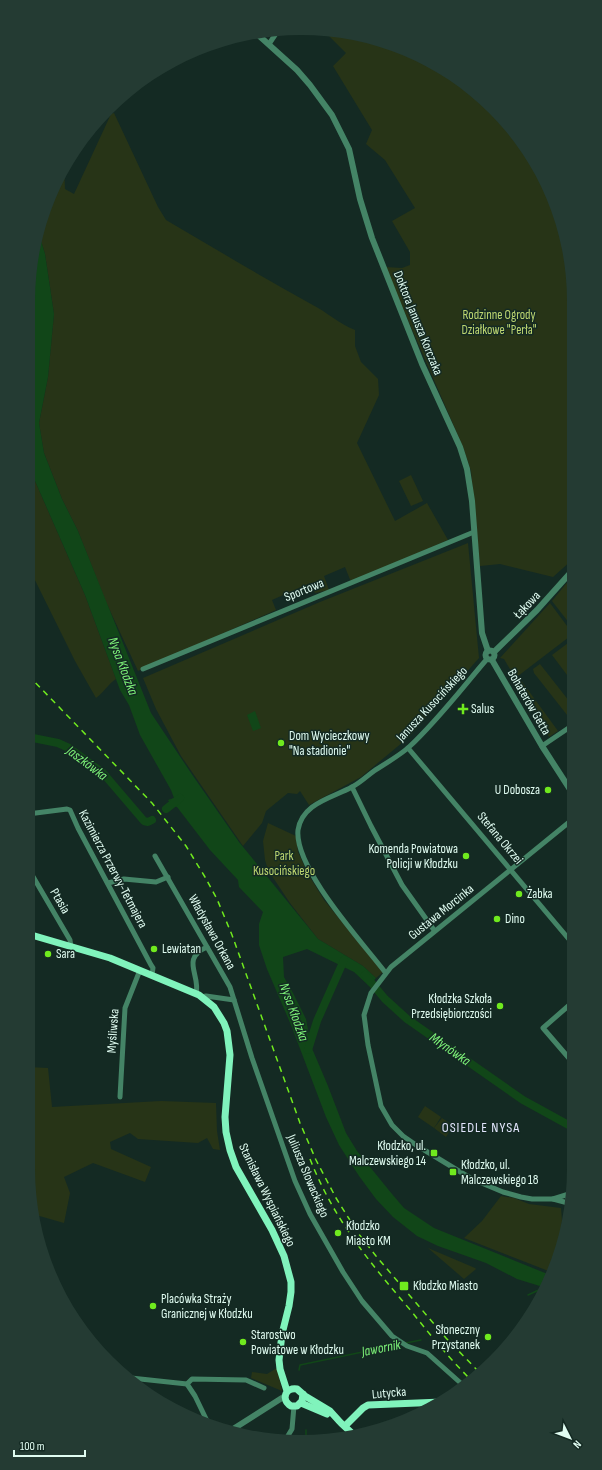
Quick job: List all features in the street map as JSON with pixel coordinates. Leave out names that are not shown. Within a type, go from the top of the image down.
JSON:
[{"type":"main road","name":"Stanisława Wyspiańskiego","points":[[35,936],[110,958],[140,970],[199,995],[218,1012],[227,1031],[230,1055],[225,1117],[227,1140],[231,1155],[272,1230],[284,1256],[289,1274],[292,1292],[282,1334],[280,1357],[280,1369],[286,1397]]},
{"type":"main road","name":"Stanisława Wyspiańskiego","points":[[280,1357],[287,1378],[294,1388]]},
{"type":"main road","points":[[342,1424],[320,1410],[301,1403],[294,1406],[286,1397],[294,1388],[300,1390],[303,1394],[327,1409],[349,1431]]},
{"type":"main road","points":[[301,1403],[303,1400],[303,1394]]},
{"type":"main road","name":"Lutycka","points":[[342,1424],[363,1408],[368,1406],[428,1403]]},
{"type":"street","points":[[269,44],[274,37]]},
{"type":"street","name":"Doktora Janusza Korczaka","points":[[262,38],[297,70],[310,85],[332,116],[348,149],[360,199],[372,238],[422,364],[460,448],[467,469],[474,532],[482,633],[491,652]]},
{"type":"street","name":"Sportowa","points":[[143,669],[474,532]]},
{"type":"street","name":"Łąkowa","points":[[491,652],[537,610],[567,577]]},
{"type":"street","points":[[490,659],[486,654],[491,652]]},
{"type":"street","name":"Bohaterów Getta","points":[[490,659],[567,785]]},
{"type":"street","name":"Janusza Kusocińskiego","points":[[385,972],[331,905],[300,851],[298,830],[306,812],[313,806],[352,787],[408,748],[490,659]]},
{"type":"street","points":[[542,746],[567,729]]},
{"type":"street","name":"Stefana Okrzei","points":[[408,748],[520,879],[567,937]]},
{"type":"street","points":[[352,787],[402,885],[434,930]]},
{"type":"street","name":"Kazimierza Przerwy-Tetmajera","points":[[35,813],[66,809],[70,810],[153,968],[152,975]]},
{"type":"street","name":"Gustawa Morcinka","points":[[552,1199],[532,1199],[503,1192],[472,1179],[403,1136],[392,1125],[381,1106],[364,1024],[364,1015],[366,1005],[373,990],[385,972],[434,930],[443,925],[567,824]]},
{"type":"street","name":"Władysława Orkana","points":[[155,856],[230,987],[234,1000]]},
{"type":"street","points":[[108,884],[124,879],[156,882],[168,877]]},
{"type":"street","name":"Ptasia","points":[[35,880],[70,940],[71,947]]},
{"type":"street","points":[[207,947],[197,953],[193,963],[199,995],[234,1000]]},
{"type":"street","name":"Myśliwska","points":[[120,1097],[125,1008],[140,970]]},
{"type":"street","name":"Juliusza Słowackiego","points":[[234,1000],[252,1058],[295,1181],[305,1203],[343,1272],[362,1301],[392,1336],[407,1346],[427,1353],[459,1383]]},
{"type":"street","points":[[567,1007],[543,1028],[567,1056]]},
{"type":"street","points":[[552,1199],[565,1195]]},
{"type":"street","points":[[552,1199],[565,1201]]},
{"type":"street","points":[[137,1379],[188,1384]]},
{"type":"street","points":[[188,1384],[192,1379],[246,1380],[264,1388]]},
{"type":"street","points":[[188,1384],[205,1417]]},
{"type":"street","points":[[236,1427],[286,1397]]},
{"type":"street","points":[[289,1434],[292,1429],[294,1406]]},
{"type":"green space","name":"Rodzinne Ogrody Działkowe \"Perła\"","points":[[330,37],[370,44],[403,55],[419,62],[463,90],[489,113],[512,139],[540,183],[547,199],[562,249],[565,266],[567,301],[567,564],[553,577],[500,564],[480,566],[471,471],[463,447],[385,267],[402,268],[410,265],[410,252],[392,221],[415,208],[385,160],[366,144],[372,130],[333,66],[346,53]]},
{"type":"green space","points":[[114,113],[158,207],[166,220],[317,307],[344,325],[355,330],[355,346],[361,362],[378,379],[379,395],[357,443],[395,521],[427,503],[448,540],[351,582],[345,567],[324,576],[329,590],[315,593],[310,583],[272,600],[276,610],[138,671],[105,600],[78,531],[62,499],[44,453],[39,423],[48,377],[54,314],[45,254],[42,242],[44,232],[62,183],[65,179],[65,189],[74,194]]},
{"type":"green space","points":[[411,475],[423,501],[411,506],[399,481]]},
{"type":"green space","points":[[35,481],[85,595],[116,679],[96,698],[75,661],[35,580]]},
{"type":"green space","points":[[468,543],[479,658],[409,737],[361,777],[309,805],[300,791],[297,794],[288,793],[266,811],[262,823],[243,846],[181,756],[156,709],[143,678],[320,602]]},
{"type":"green space","points":[[567,583],[567,620],[552,601]]},
{"type":"green space","points":[[550,603],[567,626],[567,639],[518,676],[514,676],[504,659],[500,658]]},
{"type":"green space","points":[[567,644],[567,675],[552,655]]},
{"type":"green space","points":[[540,664],[567,698],[567,715],[534,673],[533,669]]},
{"type":"green space","points":[[520,679],[558,731],[549,737],[519,685],[518,682]]},
{"type":"green space","name":"Park Kusocińskiego","points":[[268,823],[296,836],[298,852],[308,874],[324,900],[383,972],[376,978],[363,966],[318,939],[290,903],[268,870],[265,860],[263,841]]},
{"type":"green space","points":[[35,1067],[48,1068],[52,1107],[161,1101],[216,1103],[217,1131],[220,1150],[213,1149],[207,1138],[198,1143],[138,1139],[130,1133],[110,1142],[111,1149],[151,1167],[145,1182],[93,1163],[64,1177],[70,1193],[64,1223],[39,1216],[35,1169]]},
{"type":"green space","points":[[425,1106],[441,1117],[434,1128],[418,1117]]},
{"type":"green space","points":[[442,1118],[451,1124],[446,1137],[434,1128]]},
{"type":"green space","points":[[501,1196],[514,1198],[529,1204],[561,1208],[562,1221],[547,1271],[464,1238],[482,1221]]},
{"type":"green space","points":[[428,1248],[475,1268],[476,1269],[464,1279]]},
{"type":"green space","points":[[277,1368],[282,1391],[251,1378],[252,1372],[267,1374]]},
{"type":"water","points":[[42,242],[45,254],[54,314],[48,377],[39,423],[44,453],[62,499],[78,531],[151,713],[239,842],[318,939],[363,966],[376,978],[369,986],[354,972],[307,949],[283,957],[284,977],[306,1019],[311,1046],[346,1133],[357,1151],[404,1208],[434,1228],[546,1273],[540,1286],[517,1279],[486,1263],[438,1246],[417,1236],[393,1217],[376,1199],[359,1176],[339,1145],[326,1117],[291,1025],[267,969],[259,945],[259,924],[263,912],[239,887],[238,880],[210,850],[177,807],[172,806],[168,800],[174,798],[171,790],[140,735],[129,705],[120,690],[85,595],[35,481],[35,301],[37,266]]},
{"type":"water","points":[[255,711],[261,728],[253,731],[247,715]]},
{"type":"waterway","name":"Jaszkówka","points":[[35,738],[58,743],[69,748],[103,773],[144,821],[148,822],[152,820]]},
{"type":"waterway","name":"Jaszkówka","points":[[166,809],[180,798]]},
{"type":"waterway","name":"Nysa Kłodzka","points":[[308,1050],[317,1021],[344,960]]},
{"type":"waterway","name":"Młynówka","points":[[365,975],[385,999],[407,1019],[523,1100],[567,1124]]},
{"type":"waterway","name":"Jawornik","points":[[528,1295],[538,1290]]},
{"type":"waterway","name":"Jawornik","points":[[406,1343],[421,1340]]},
{"type":"waterway","name":"Jawornik","points":[[299,1370],[300,1365],[401,1344]]},
{"type":"waterway","name":"Jawornik","points":[[306,1430],[306,1435]]},
{"type":"railway","points":[[35,682],[152,803],[186,846],[217,899],[232,935],[300,1123],[316,1160],[336,1198],[358,1233],[376,1256],[446,1338],[476,1369]]},
{"type":"railway","points":[[310,1159],[330,1202],[354,1240],[434,1339],[467,1376]]},
{"type":"place","name":"Salus","points":[[463,709]]},
{"type":"place","name":"Dom Wycieczkowy \"Na stadionie\"","points":[[281,743]]},
{"type":"place","name":"U Dobosza","points":[[548,790]]},
{"type":"place","name":"Komenda Powiatowa Policji w Kłodzku","points":[[466,856]]},
{"type":"place","name":"Żabka","points":[[519,894]]},
{"type":"place","name":"Dino","points":[[497,919]]},
{"type":"place","name":"Lewiatan","points":[[154,949]]},
{"type":"place","name":"Sara","points":[[48,954]]},
{"type":"place","name":"Kłodzka Szkoła Przedsiębiorczości","points":[[500,1006]]},
{"type":"place","name":"Kłodzko, ul. Malczewskiego 14","points":[[434,1153]]},
{"type":"place","name":"Kłodzko, ul. Malczewskiego 18","points":[[453,1172]]},
{"type":"place","name":"Kłodzko Miasto KM","points":[[338,1233]]},
{"type":"place","name":"Kłodzko Miasto","points":[[404,1286]]},
{"type":"place","name":"Placówka Straży Granicznej w Kłodzku","points":[[153,1306]]},
{"type":"place","name":"Słoneczny Przystanek","points":[[488,1337]]},
{"type":"place","name":"Starostwo Powiatowe w Kłodzku","points":[[243,1342]]},
{"type":"district","name":"OSIEDLE NYSA","points":[[481,1127]]}]
